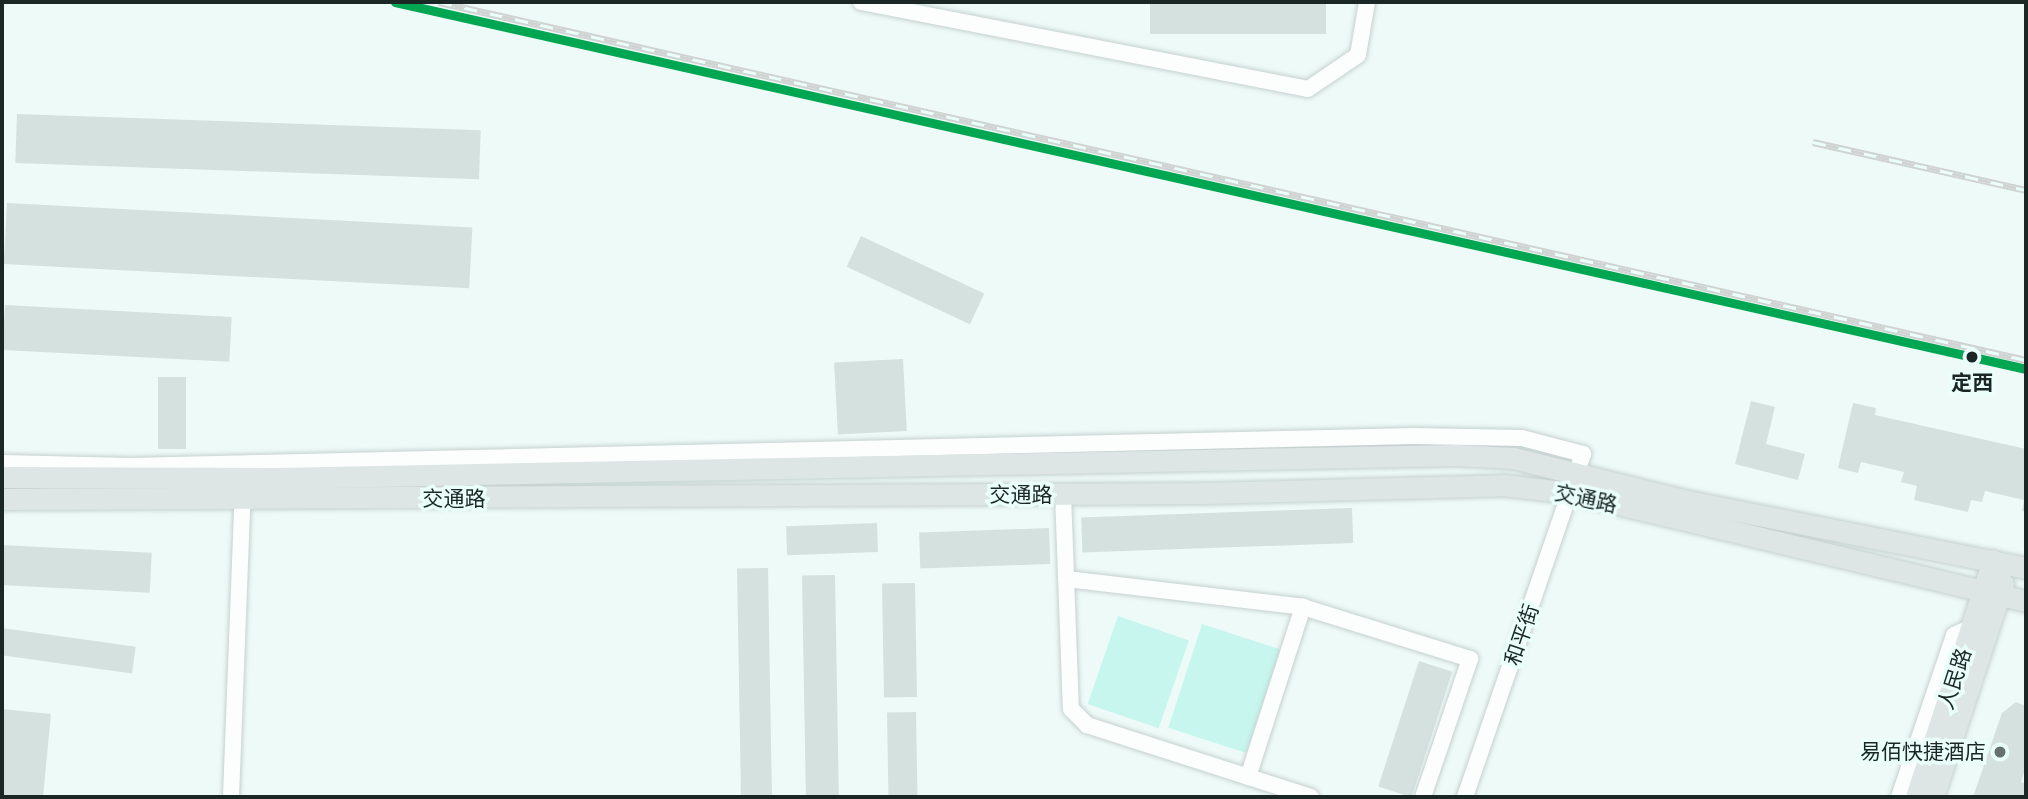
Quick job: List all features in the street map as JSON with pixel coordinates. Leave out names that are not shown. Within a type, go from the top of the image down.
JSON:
[{"type":"main road","name":"交通路","points":[[2,477],[243,478],[1317,455],[1513,458],[1580,463],[1683,500],[2009,564]]},
{"type":"main road","name":"交通路","points":[[2,499],[244,501],[1063,494],[1503,485],[1572,493],[2026,601]]},
{"type":"main road","name":"人民路","points":[[1916,797],[1972,627],[2009,564]]},
{"type":"main road","name":"人民路","points":[[1933,797],[1991,593]]},
{"type":"street","points":[[861,2],[1308,89],[1358,55],[1367,2]]},
{"type":"street","points":[[2,463],[131,466],[1414,436],[1522,438],[1580,463]]},
{"type":"street","name":"和平街","points":[[1465,797],[1572,493],[1580,463]]},
{"type":"street","points":[[230,797],[243,478]]},
{"type":"street","points":[[1063,494],[1071,709],[1087,725],[1311,797]]},
{"type":"street","points":[[1066,579],[1303,607],[1469,659],[1423,797]]},
{"type":"street","points":[[1248,777],[1303,607]]},
{"type":"street","points":[[1899,797],[1954,635],[1972,627]]},
{"type":"shaded area","points":[[1118,616],[1189,640],[1159,728],[1088,704]]},
{"type":"shaded area","points":[[1202,624],[1280,649],[1246,753],[1168,728]]},
{"type":"building","points":[[1150,2],[1326,2],[1326,34],[1150,34]]},
{"type":"building","points":[[17,114],[481,130],[479,179],[15,163]]},
{"type":"building","points":[[7,203],[472,227],[469,288],[4,264]]},
{"type":"building","points":[[861,236],[984,293],[970,324],[847,267]]},
{"type":"building","points":[[5,305],[232,317],[229,362],[3,350]]},
{"type":"building","points":[[903,359],[907,431],[838,435],[834,363]]},
{"type":"building","points":[[158,377],[186,377],[186,449],[158,449]]},
{"type":"building","points":[[1751,401],[1775,407],[1766,444],[1805,454],[1798,480],[1735,464]]},
{"type":"building","points":[[1853,403],[1876,408],[1875,415],[2026,449],[2026,512],[2022,511],[2024,500],[1985,491],[1982,502],[1971,500],[1968,512],[1914,500],[1917,486],[1901,482],[1904,472],[1861,462],[1858,473],[1838,468]]},
{"type":"building","points":[[1352,508],[1353,543],[1082,552],[1081,517]]},
{"type":"building","points":[[877,523],[878,552],[787,555],[786,526]]},
{"type":"building","points":[[1049,528],[1050,564],[920,569],[919,533]]},
{"type":"building","points":[[2,545],[152,553],[150,593],[2,585]]},
{"type":"building","points":[[768,568],[772,797],[741,797],[737,569]]},
{"type":"building","points":[[835,575],[839,797],[806,797],[802,576]]},
{"type":"building","points":[[915,583],[917,697],[884,698],[882,584]]},
{"type":"building","points":[[2,628],[136,647],[132,674],[2,655]]},
{"type":"building","points":[[1419,661],[1452,672],[1412,797],[1378,787]]},
{"type":"building","points":[[2016,702],[2026,706],[2026,767],[2021,782],[2026,784],[2026,797],[1973,797],[2002,713]]},
{"type":"building","points":[[2,709],[51,714],[43,797],[2,797]]},
{"type":"building","points":[[916,712],[917,797],[888,797],[887,713]]},
{"type":"railway","points":[[439,2],[2026,360]]},
{"type":"railway","points":[[1813,142],[2026,190]]},
{"type":"transit line","points":[[395,2],[2026,369]]},
{"type":"place","name":"定西","points":[[1972,357]]},
{"type":"place","name":"易佰快捷酒店","points":[[2000,752]]}]
